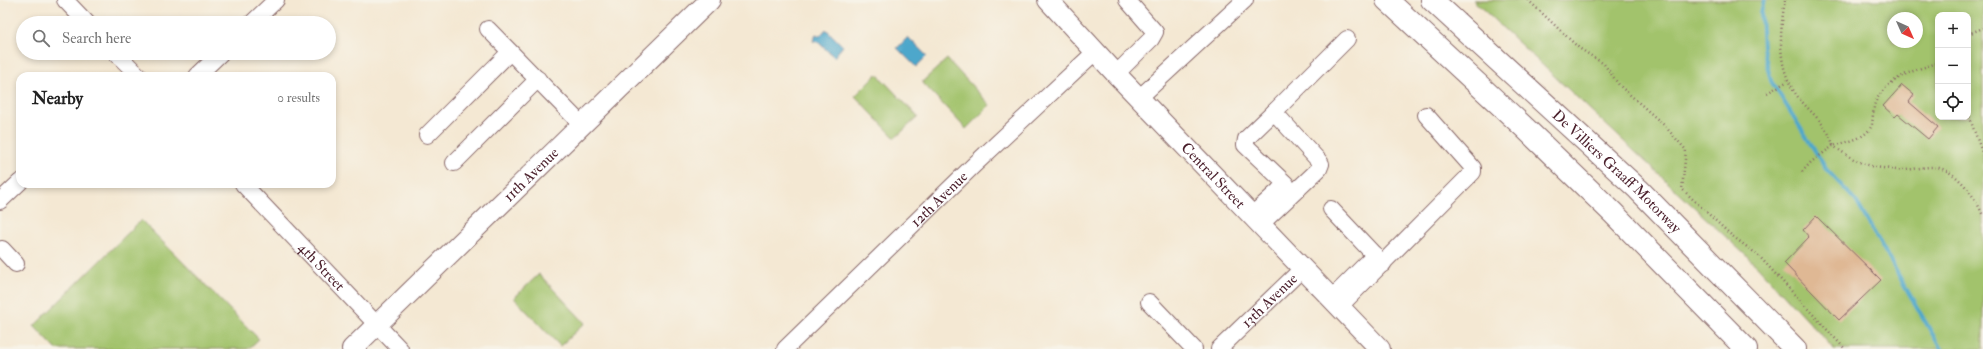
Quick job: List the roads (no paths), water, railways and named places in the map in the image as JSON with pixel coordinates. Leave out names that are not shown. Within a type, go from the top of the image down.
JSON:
[{"type":"highway","points":[[1387,0],[1525,128],[1613,213],[1746,349]]},
{"type":"highway","name":"De Villiers Graaff Motorway","points":[[1432,0],[1638,189],[1795,349]]},
{"type":"main road","name":"11th Avenue","points":[[352,349],[710,0]]},
{"type":"main road","name":"Central Street","points":[[1048,0],[1095,52],[1380,349]]},
{"type":"street","points":[[65,0],[80,16]]},
{"type":"street","points":[[259,16],[276,0]]},
{"type":"street","points":[[1116,74],[1151,39],[1155,32],[1127,0]]},
{"type":"street","points":[[1139,98],[1245,0]]},
{"type":"street","points":[[488,29],[582,125]]},
{"type":"street","points":[[1291,188],[1245,145],[1246,139],[1346,39]]},
{"type":"street","points":[[427,135],[510,52]]},
{"type":"street","name":"12th Avenue","points":[[785,349],[974,165],[1095,52]]},
{"type":"street","points":[[123,60],[135,72]]},
{"type":"street","points":[[201,72],[214,60]]},
{"type":"street","points":[[454,163],[538,80]]},
{"type":"street","points":[[1256,220],[1291,188],[1319,169],[1321,164],[1274,112]]},
{"type":"street","points":[[1335,303],[1473,172],[1473,168],[1426,115]]},
{"type":"street","points":[[0,201],[16,186]]},
{"type":"street","name":"4th Street","points":[[247,188],[400,349]]},
{"type":"street","points":[[1331,209],[1379,260]]},
{"type":"street","points":[[2,249],[16,264]]},
{"type":"street","name":"13th Avenue","points":[[1219,349],[1302,269]]},
{"type":"street","points":[[1149,302],[1194,349]]},
{"type":"water","points":[[826,29],[843,46],[834,57],[818,42],[813,41],[816,34],[820,36]]},
{"type":"water","points":[[908,37],[927,56],[916,67],[897,48]]},
{"type":"waterway","points":[[1764,0],[1761,13],[1763,48],[1771,81],[1827,170],[1856,201],[1941,349]]}]
